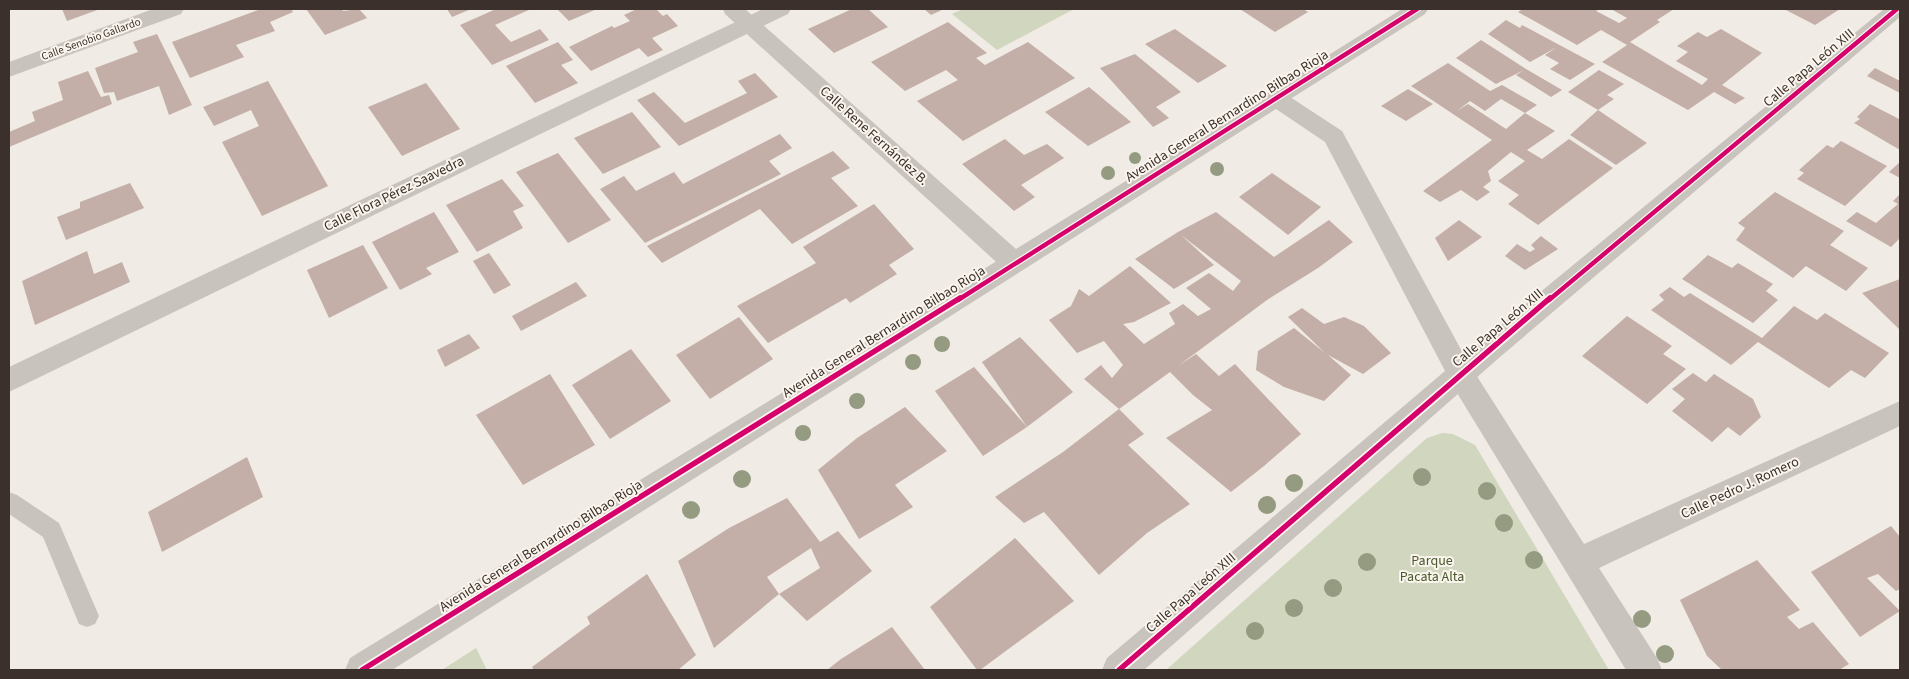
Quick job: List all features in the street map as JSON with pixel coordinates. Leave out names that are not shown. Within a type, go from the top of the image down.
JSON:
[{"type":"street","name":"Calle Senobio Gallardo","points":[[9,70],[173,9]]},
{"type":"street","name":"Calle Flora Pérez Saavedra","points":[[9,380],[741,16],[780,9]]},
{"type":"street","name":"Avenida General Bernardino Bilbao Rioja","points":[[362,670],[1417,9]]},
{"type":"street","name":"Calle Papa León XIII","points":[[1119,670],[1460,375],[1897,9]]},
{"type":"street","name":"Calle Rene Fernández B.","points":[[741,16],[1014,263]]},
{"type":"street","points":[[1276,98],[1334,137],[1460,375],[1645,670]]},
{"type":"street","name":"Calle Pedro J. Romero","points":[[1579,562],[1900,413]]},
{"type":"lane","points":[[9,502],[51,530],[87,616]]},
{"type":"green space","points":[[963,9],[1074,9],[997,50],[952,14]]},
{"type":"green space","name":"Parque Pacata Alta","points":[[1442,433],[1453,434],[1475,445],[1609,670],[1166,670],[1427,438]]},
{"type":"green space","points":[[476,648],[487,670],[442,670]]},
{"type":"building","points":[[62,9],[100,9],[67,21]]},
{"type":"building","points":[[261,9],[291,9],[293,12],[270,22],[275,31],[236,45],[244,57],[190,78],[172,42]]},
{"type":"building","points":[[306,9],[342,9],[343,11],[359,9],[367,18],[325,35]]},
{"type":"building","points":[[447,9],[471,9],[452,17]]},
{"type":"building","points":[[496,9],[531,9],[495,25],[511,42],[540,29],[549,40],[492,65],[460,25]]},
{"type":"building","points":[[557,9],[597,9],[569,21]]},
{"type":"building","points":[[637,9],[656,9],[663,16],[667,14],[678,26],[652,38],[663,50],[648,57],[639,48],[591,71],[569,47],[612,26],[614,28],[630,21],[624,15]]},
{"type":"building","points":[[852,9],[868,9],[888,27],[834,53],[808,29]]},
{"type":"building","points":[[924,9],[944,9],[931,15]]},
{"type":"building","points":[[1240,9],[1303,9],[1308,12],[1275,32]]},
{"type":"building","points":[[1523,9],[1600,9],[1596,11],[1619,23],[1627,18],[1611,9],[1674,9],[1657,20],[1660,22],[1630,42],[1702,85],[1708,79],[1676,61],[1688,52],[1677,46],[1698,32],[1707,37],[1721,29],[1762,53],[1722,85],[1745,98],[1735,104],[1714,92],[1688,110],[1602,62],[1627,45],[1601,30],[1577,45],[1518,12]]},
{"type":"building","points":[[1784,9],[1840,9],[1815,25]]},
{"type":"building","points":[[1506,20],[1520,28],[1522,25],[1595,64],[1570,80],[1550,69],[1559,63],[1545,55],[1557,47],[1530,62],[1488,34]]},
{"type":"building","points":[[948,22],[987,53],[976,58],[985,65],[1028,42],[1075,78],[963,141],[917,101],[958,80],[946,70],[905,91],[871,62]]},
{"type":"building","points":[[1175,29],[1227,66],[1198,83],[1145,44]]},
{"type":"building","points":[[157,34],[192,105],[169,115],[159,86],[117,101],[114,92],[104,93],[95,68],[138,52],[133,42]]},
{"type":"building","points":[[1481,40],[1562,90],[1551,97],[1516,75],[1524,70],[1496,84],[1456,58]]},
{"type":"building","points":[[558,42],[573,60],[561,65],[578,83],[535,103],[506,66]]},
{"type":"building","points":[[1135,54],[1181,92],[1156,107],[1169,118],[1153,127],[1100,68]]},
{"type":"building","points":[[1448,63],[1490,91],[1502,85],[1537,105],[1525,113],[1555,131],[1527,150],[1542,159],[1569,139],[1613,168],[1538,225],[1508,204],[1519,195],[1498,181],[1525,161],[1511,152],[1488,171],[1491,181],[1483,187],[1490,192],[1477,201],[1461,190],[1440,202],[1423,191],[1492,140],[1411,86]],"holes":[[[1501,99],[1525,113],[1506,129],[1468,104],[1457,111],[1470,101],[1485,111]]]},
{"type":"building","points":[[1875,68],[1900,81],[1900,93],[1867,76]]},
{"type":"building","points":[[1599,70],[1624,84],[1607,95],[1614,99],[1598,110],[1568,92]]},
{"type":"building","points":[[88,71],[101,97],[109,95],[112,104],[9,147],[9,132],[35,121],[32,112],[63,100],[58,82]]},
{"type":"building","points":[[755,73],[778,97],[679,146],[637,100],[654,92],[685,123],[747,93],[738,81]]},
{"type":"building","points":[[268,81],[328,186],[262,216],[222,142],[259,126],[251,110],[214,126],[203,107]]},
{"type":"building","points":[[426,83],[460,129],[402,156],[368,107]]},
{"type":"building","points":[[1089,87],[1131,122],[1088,146],[1045,112]]},
{"type":"building","points":[[1408,89],[1433,104],[1406,121],[1381,106]]},
{"type":"building","points":[[1870,104],[1900,118],[1900,150],[1854,123],[1860,119],[1857,117]]},
{"type":"building","points":[[1598,110],[1647,143],[1616,165],[1570,135]]},
{"type":"building","points":[[632,112],[661,147],[603,174],[574,138]]},
{"type":"building","points":[[780,134],[792,148],[769,161],[781,174],[645,243],[600,189],[624,176],[636,191],[674,172],[683,184]]},
{"type":"building","points":[[1005,139],[1024,155],[1047,144],[1064,158],[1021,185],[1035,197],[1014,211],[962,164]]},
{"type":"building","points":[[1841,141],[1887,166],[1845,206],[1797,179],[1804,173],[1799,170],[1827,145],[1833,148]]},
{"type":"building","points":[[833,151],[850,168],[831,178],[858,206],[792,244],[760,209],[662,263],[647,246]]},
{"type":"building","points":[[558,153],[611,220],[568,243],[516,172]]},
{"type":"building","points":[[1900,162],[1900,178],[1889,172]]},
{"type":"building","points":[[1272,173],[1321,207],[1288,235],[1239,197]]},
{"type":"building","points":[[502,179],[524,206],[513,211],[523,228],[477,252],[446,205]]},
{"type":"building","points":[[130,183],[144,208],[66,240],[57,217],[80,208],[80,202]]},
{"type":"building","points":[[1775,192],[1844,231],[1830,245],[1868,268],[1846,291],[1806,266],[1793,278],[1736,240],[1745,228],[1738,223]]},
{"type":"building","points":[[1900,194],[1900,238],[1891,247],[1846,221],[1857,212],[1876,223],[1898,204],[1893,201]]},
{"type":"building","points":[[874,204],[914,249],[889,265],[897,274],[850,303],[846,298],[768,343],[737,306],[816,263],[803,247]]},
{"type":"building","points":[[434,212],[459,252],[426,268],[432,274],[400,290],[372,242]]},
{"type":"building","points":[[1216,212],[1274,257],[1329,220],[1353,242],[1318,268],[1267,300],[1178,366],[1196,354],[1219,376],[1235,364],[1301,434],[1231,492],[1166,438],[1212,410],[1193,395],[1170,372],[1119,409],[1084,379],[1101,365],[1112,378],[1123,365],[1104,341],[1077,353],[1049,320],[1071,306],[1079,289],[1089,296],[1130,266],[1171,303],[1134,322],[1123,324],[1144,344],[1175,324],[1169,313],[1183,304],[1198,316],[1211,309],[1186,288],[1209,273],[1233,291],[1241,281],[1181,235],[1214,265],[1174,289],[1135,259],[1178,232]]},
{"type":"building","points":[[1459,220],[1482,237],[1448,261],[1435,238]]},
{"type":"building","points":[[1541,236],[1558,249],[1525,270],[1505,256],[1517,244],[1530,252],[1535,249],[1531,245]]},
{"type":"building","points":[[363,245],[388,288],[329,318],[307,270]]},
{"type":"building","points":[[87,251],[94,274],[122,262],[130,282],[35,325],[22,281]]},
{"type":"building","points":[[489,253],[511,285],[494,294],[473,261]]},
{"type":"building","points":[[1708,255],[1732,268],[1738,263],[1773,284],[1766,291],[1778,300],[1753,323],[1682,279]]},
{"type":"building","points":[[1900,279],[1900,330],[1862,293]]},
{"type":"building","points":[[576,282],[587,296],[521,331],[512,316]]},
{"type":"building","points":[[1670,287],[1684,297],[1690,293],[1762,338],[1794,306],[1817,320],[1825,313],[1889,353],[1865,378],[1851,370],[1829,388],[1758,342],[1731,365],[1651,310],[1664,300],[1659,295]]},
{"type":"building","points":[[1302,308],[1324,324],[1344,317],[1364,326],[1391,353],[1363,374],[1328,355],[1351,375],[1324,401],[1284,387],[1256,370],[1258,351],[1294,328],[1325,353],[1288,317]]},
{"type":"building","points":[[1627,316],[1672,346],[1663,354],[1686,369],[1647,404],[1582,356]]},
{"type":"building","points":[[739,317],[773,359],[710,399],[676,355]]},
{"type":"building","points":[[469,334],[480,348],[445,367],[437,350]]},
{"type":"building","points":[[1020,337],[1073,392],[1027,427],[982,362]]},
{"type":"building","points":[[631,349],[671,401],[610,439],[572,385]]},
{"type":"building","points":[[974,367],[1027,427],[983,456],[935,391]]},
{"type":"building","points":[[1693,373],[1706,382],[1714,374],[1753,399],[1761,417],[1740,436],[1728,427],[1712,442],[1672,411],[1685,399],[1672,389]]},
{"type":"building","points":[[550,374],[595,445],[523,485],[476,415]]},
{"type":"building","points":[[905,407],[947,451],[895,485],[913,507],[859,539],[818,470],[857,438]]},
{"type":"building","points":[[1119,409],[1144,434],[1128,445],[1190,504],[1147,533],[1099,575],[1044,512],[1024,523],[995,497],[1063,452]]},
{"type":"building","points":[[247,457],[263,497],[162,552],[148,512]]},
{"type":"building","points":[[787,498],[820,542],[838,531],[872,571],[807,621],[779,594],[714,648],[678,561],[729,528]],"holes":[[[811,548],[820,568],[779,594],[767,577]]]},
{"type":"building","points":[[1891,526],[1900,537],[1900,589],[1896,591],[1878,574],[1867,578],[1900,611],[1860,637],[1811,572]]},
{"type":"building","points":[[1015,538],[1074,601],[980,670],[977,670],[930,607]]},
{"type":"building","points":[[1757,560],[1800,610],[1787,617],[1799,629],[1813,622],[1849,664],[1839,670],[1722,670],[1707,656],[1680,600]]},
{"type":"building","points":[[647,574],[696,655],[678,670],[534,670],[532,667],[590,624],[587,617]]},
{"type":"building","points":[[892,627],[925,670],[827,670],[841,659]]},
{"type":"cycle path","points":[[362,670],[983,284],[1417,9]]},
{"type":"cycle path","points":[[1119,670],[1490,349],[1897,9]]}]
